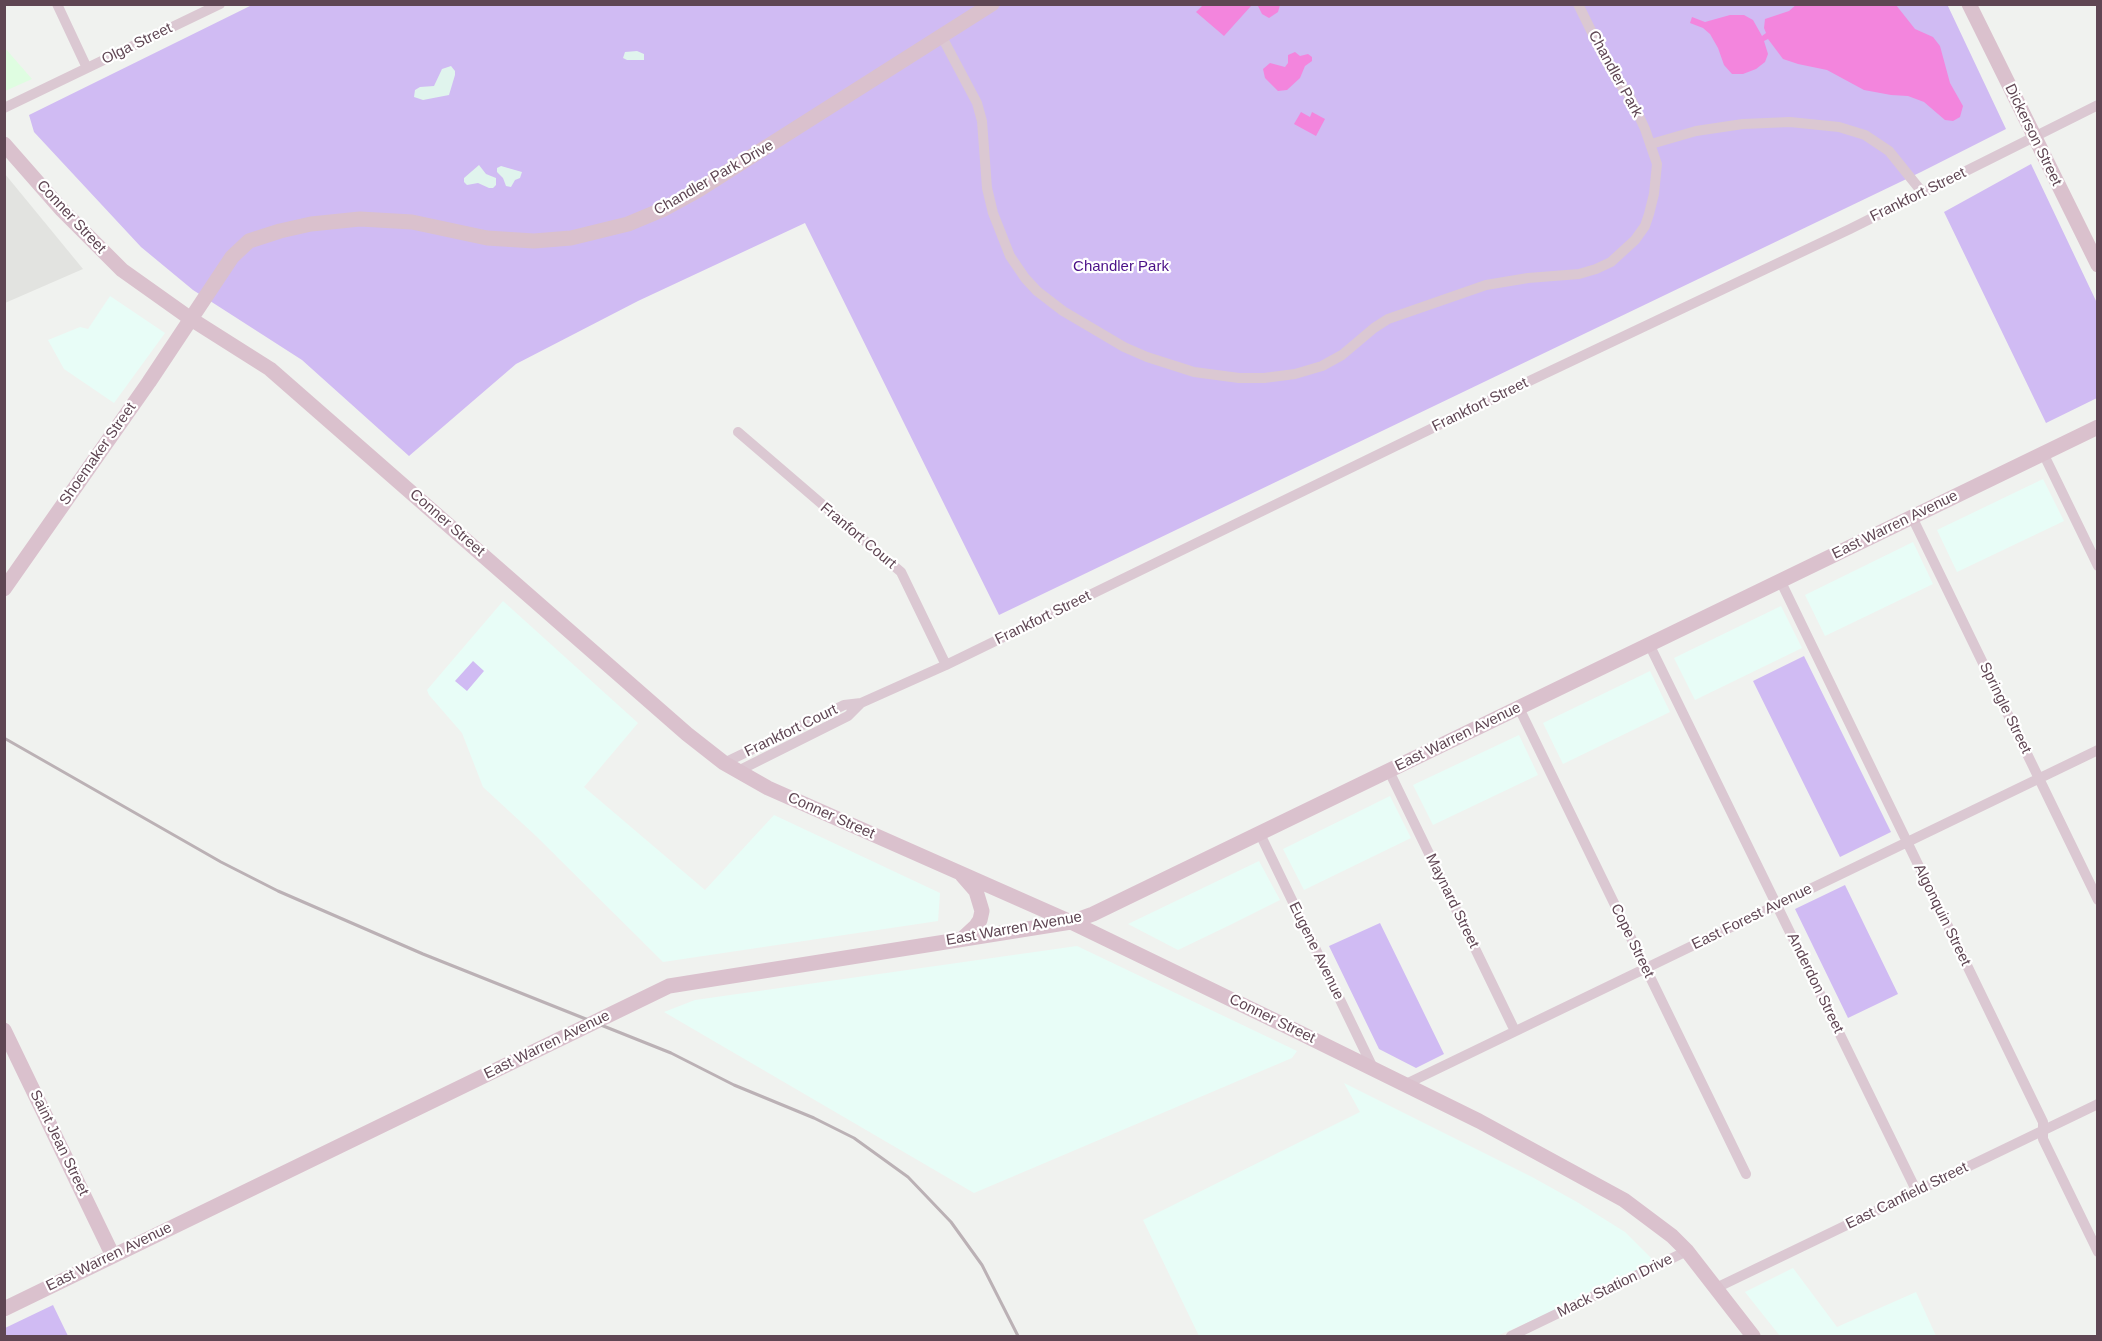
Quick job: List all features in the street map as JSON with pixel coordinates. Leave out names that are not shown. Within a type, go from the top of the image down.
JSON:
[{"type":"main road","name":"Chandler Park Drive","points":[[191,319],[232,257],[242,246],[256,238],[301,226],[336,221],[386,220],[431,226],[487,238],[534,241],[571,238],[628,224],[664,209],[697,191],[992,4]]},
{"type":"main road","name":"Dickerson Street","points":[[1969,4],[2097,265]]},
{"type":"main road","name":"Conner Street","points":[[4,144],[62,210],[112,261],[140,285],[270,369],[687,734],[731,767],[768,788],[1071,921],[1406,1084],[1624,1200],[1672,1236],[1687,1251],[1752,1336]]},
{"type":"main road","name":"Shoemaker Street","points":[[4,589],[191,319]]},
{"type":"main road","name":"East Warren Avenue","points":[[4,1308],[669,986],[1071,921],[1094,914],[2097,427]]},
{"type":"main road","points":[[960,873],[976,891],[982,911],[976,926],[962,939]]},
{"type":"main road","name":"Saint Jean Street","points":[[4,1030],[113,1256]]},
{"type":"street","points":[[57,4],[87,68]]},
{"type":"street","name":"Olga Street","points":[[4,108],[206,8],[220,4]]},
{"type":"street","name":"Chandler Park","points":[[942,37],[977,103],[982,122],[987,188],[993,213],[1010,256],[1025,278],[1050,303],[1124,347],[1166,364],[1216,376],[1264,378],[1310,370],[1332,361],[1381,323],[1486,285],[1528,278],[1579,274],[1611,262],[1635,240],[1645,226],[1649,214],[1657,164],[1651,144],[1630,96],[1612,72],[1578,4]]},
{"type":"street","name":"Frankfort Street","points":[[861,703],[946,665],[1523,384],[1850,229],[2097,105]]},
{"type":"street","points":[[1651,144],[1696,131],[1743,124],[1790,122],[1839,127],[1865,135],[1888,151],[1922,192]]},
{"type":"street","name":"Franfort Court","points":[[738,432],[901,572],[946,665]]},
{"type":"street","points":[[2043,453],[2097,566]]},
{"type":"street","name":"Springle Street","points":[[1912,517],[2097,900]]},
{"type":"street","name":"Algonquin Street","points":[[1780,580],[2043,1122],[2043,1139],[2097,1252]]},
{"type":"street","name":"Anderdon Street","points":[[1649,644],[1917,1192]]},
{"type":"street","name":"Frankfort Court","points":[[731,767],[848,716],[861,703]]},
{"type":"street","name":"Cope Street","points":[[1518,708],[1746,1174]]},
{"type":"street","name":"East Forest Avenue","points":[[1406,1084],[2097,750]]},
{"type":"street","name":"Maynard Street","points":[[1389,771],[1515,1031]]},
{"type":"street","name":"Eugene Avenue","points":[[1260,834],[1373,1068]]},
{"type":"street","name":"East Canfield Street","points":[[1716,1288],[2097,1104]]},
{"type":"street","name":"Mack Station Drive","points":[[1511,1336],[1687,1251]]},
{"type":"shaded area","points":[[1280,4],[1278,12],[1269,18],[1262,14],[1258,6],[1251,6],[1224,36],[1196,12],[1203,5]]},
{"type":"shaded area","points":[[1797,4],[1896,5],[1915,29],[1933,37],[1940,46],[1950,83],[1963,106],[1960,117],[1953,121],[1945,120],[1924,102],[1908,96],[1864,90],[1827,70],[1783,59],[1768,39],[1764,41],[1768,54],[1765,62],[1756,69],[1743,74],[1732,74],[1724,65],[1710,34],[1703,28],[1690,23],[1692,17],[1705,22],[1730,15],[1744,15],[1753,20],[1762,36],[1766,33],[1765,19],[1789,11]]},
{"type":"shaded area","points":[[5,48],[32,79],[4,91]]},
{"type":"shaded area","points":[[1295,52],[1300,56],[1308,54],[1312,57],[1312,61],[1305,66],[1300,78],[1287,90],[1278,91],[1265,78],[1263,69],[1270,63],[1285,67],[1288,63],[1288,55]]},
{"type":"shaded area","points":[[1301,112],[1310,117],[1312,112],[1325,119],[1316,136],[1294,124]]},
{"type":"shaded area","points":[[5,174],[83,269],[4,303]]},
{"type":"shaded area","points":[[110,296],[165,333],[114,403],[64,369],[48,340],[80,327],[88,329]]},
{"type":"shaded area","points":[[2043,479],[2064,521],[1957,572],[1937,530]]},
{"type":"shaded area","points":[[1913,542],[1933,584],[1825,636],[1805,595]]},
{"type":"shaded area","points":[[503,601],[638,723],[584,787],[705,890],[774,815],[940,893],[938,921],[663,962],[536,836],[483,787],[462,733],[429,695],[427,690]]},
{"type":"shaded area","points":[[1781,606],[1802,648],[1695,700],[1674,658]]},
{"type":"shaded area","points":[[1650,671],[1670,712],[1563,764],[1543,723]]},
{"type":"shaded area","points":[[1519,735],[1538,775],[1433,825],[1413,785]]},
{"type":"shaded area","points":[[1390,796],[1411,838],[1304,890],[1283,849]]},
{"type":"shaded area","points":[[1259,861],[1280,900],[1230,925],[1178,950],[1128,924]]},
{"type":"shaded area","points":[[1077,946],[1297,1051],[1292,1058],[974,1193],[664,1012],[695,1000]]},
{"type":"shaded area","points":[[1344,1083],[1577,1202],[1625,1232],[1658,1265],[1497,1336],[1199,1336],[1143,1220],[1360,1112]]},
{"type":"shaded area","points":[[1793,1268],[1837,1327],[1916,1292],[1936,1336],[1780,1336],[1745,1292]]},
{"type":"green space","name":"Chandler Park","points":[[1947,4],[2006,129],[999,615],[805,223],[638,301],[516,364],[409,456],[302,360],[193,290],[141,247],[34,132],[29,115],[252,5]]},
{"type":"green space","points":[[2031,164],[2097,303],[2097,398],[2046,423],[1944,212]]},
{"type":"green space","points":[[1804,656],[1891,832],[1840,857],[1753,681]]},
{"type":"green space","points":[[473,661],[484,671],[467,691],[455,681]]},
{"type":"green space","points":[[1845,885],[1898,994],[1848,1018],[1795,909]]},
{"type":"green space","points":[[1380,923],[1444,1054],[1416,1068],[1379,1049],[1329,946]]},
{"type":"green space","points":[[53,1305],[68,1336],[5,1336],[5,1328]]},
{"type":"sand","points":[[637,51],[644,54],[644,60],[623,58],[625,52]]},
{"type":"sand","points":[[451,66],[455,75],[449,95],[423,100],[414,97],[415,90],[420,87],[434,86],[442,69]]},
{"type":"sand","points":[[479,165],[486,174],[496,178],[496,185],[493,188],[478,183],[467,185],[464,182],[464,178]]},
{"type":"sand","points":[[501,166],[522,172],[520,178],[515,180],[511,187],[506,186],[503,178],[497,172],[497,168]]},
{"type":"railway","points":[[4,738],[221,862],[278,891],[423,954],[671,1053],[734,1085],[814,1118],[854,1138],[908,1177],[951,1222],[982,1265],[1018,1336]]}]
